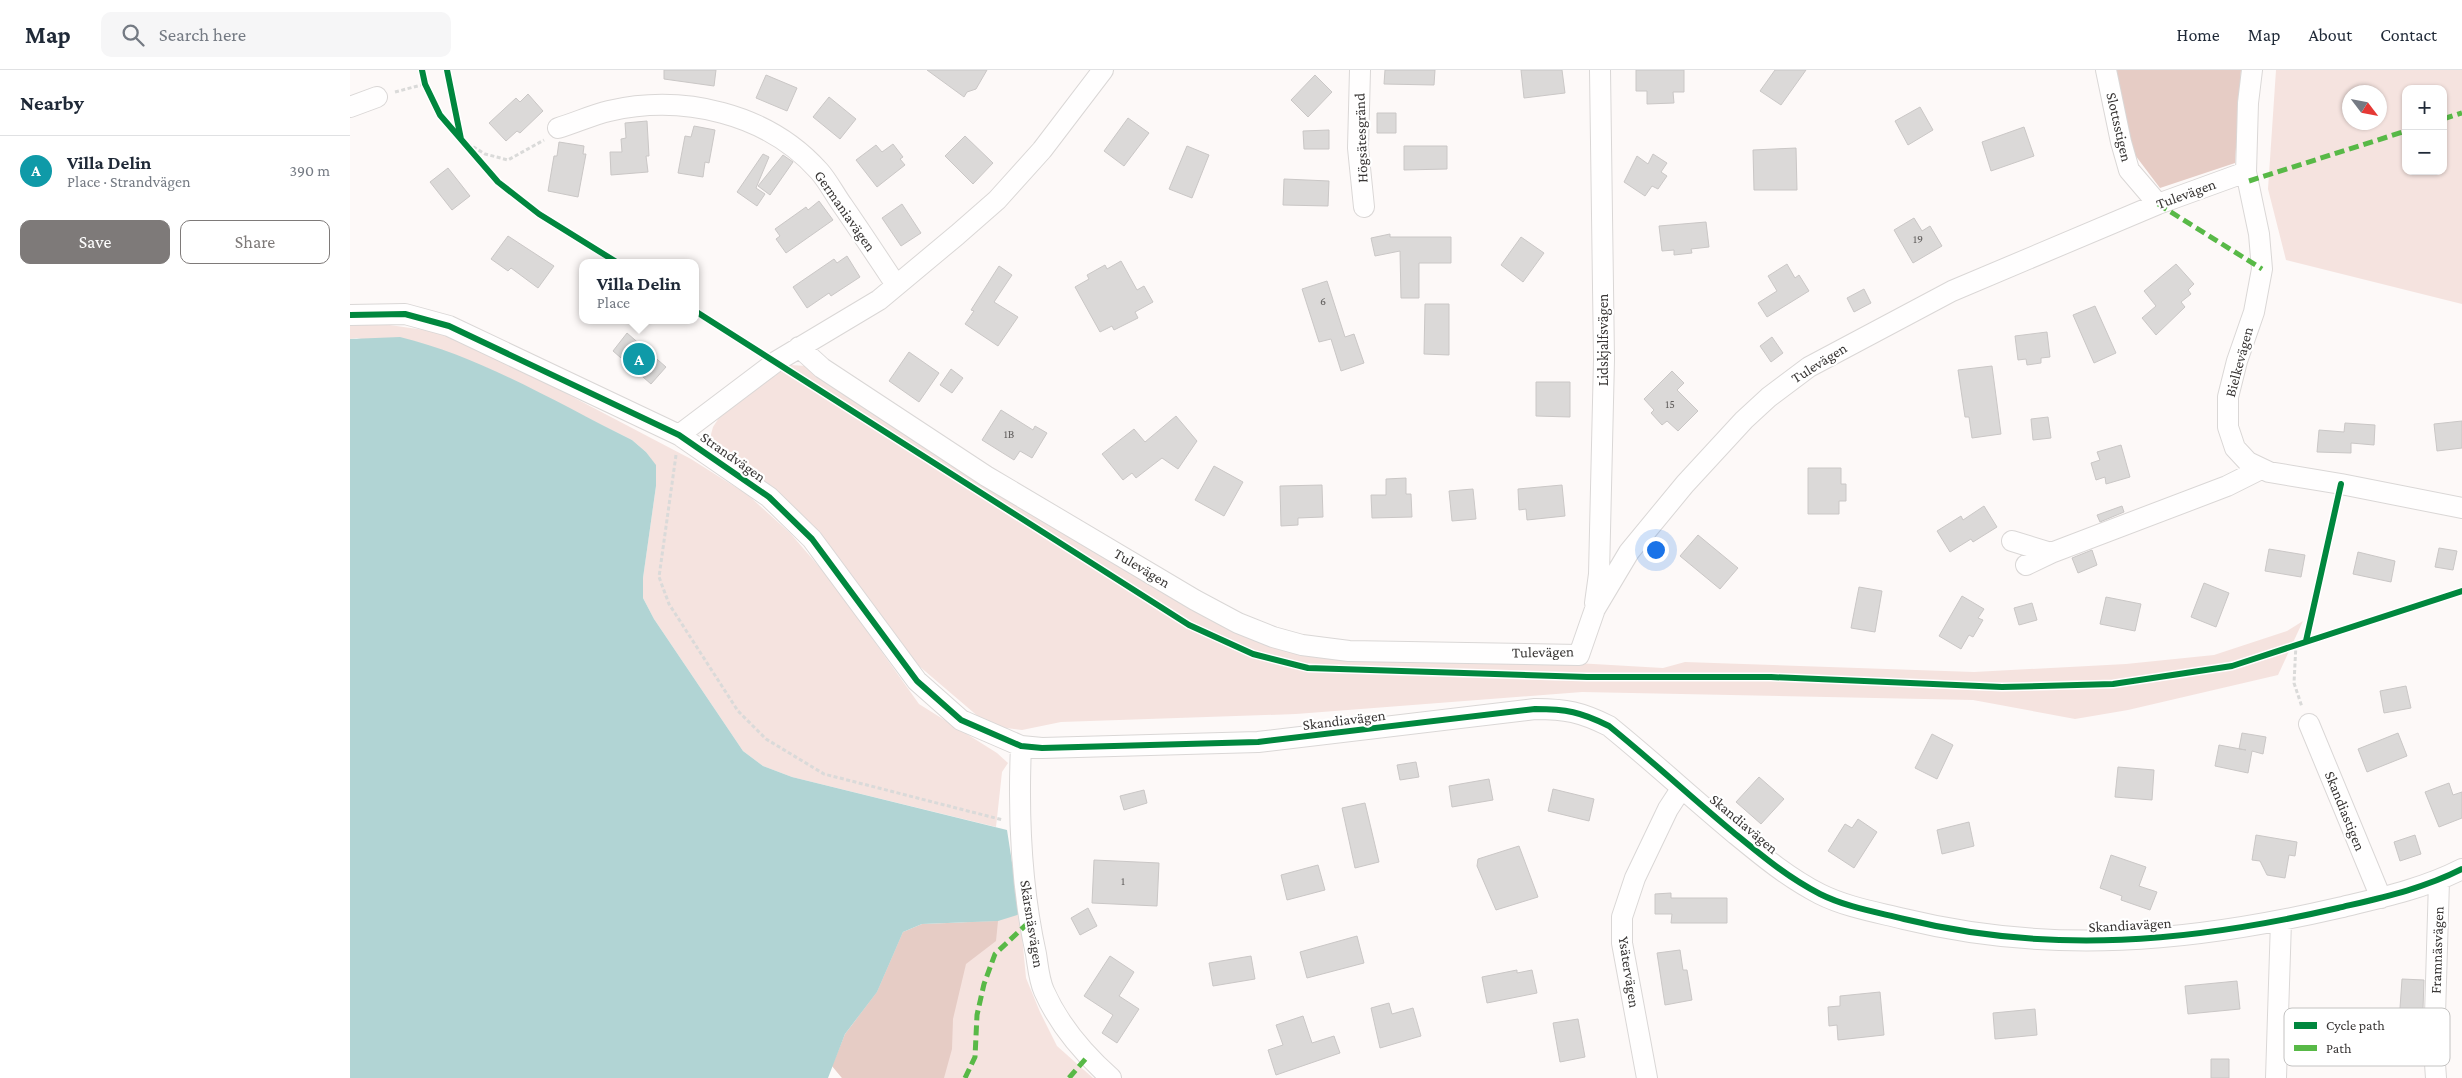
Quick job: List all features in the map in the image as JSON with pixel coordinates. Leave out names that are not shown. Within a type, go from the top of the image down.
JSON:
[{"type":"street","points":[[679,435],[777,361],[879,300],[997,200],[1042,150],[1103,70]]},
{"type":"street","name":"Högsätesgränd","points":[[1360,70],[1358,148],[1364,207]]},
{"type":"street","name":"Lidskjalfsvägen","points":[[1595,609],[1599,574],[1604,359],[1600,70]]},
{"type":"street","name":"Slottsstigen","points":[[2106,70],[2121,142],[2129,170],[2158,204]]},
{"type":"street","name":"Bielkevägen","points":[[2252,70],[2248,103],[2246,172],[2259,234],[2261,282],[2228,397],[2228,427],[2235,448],[2248,462],[2269,472],[2462,508]]},
{"type":"street","points":[[350,107],[377,97]]},
{"type":"street","name":"Germaniavägen","points":[[558,128],[609,111],[654,105],[692,106],[728,114],[753,123],[795,150],[819,172],[896,285]]},
{"type":"street","name":"Tulevägen","points":[[799,347],[822,368],[986,476],[1195,600],[1238,623],[1274,637],[1302,645],[1349,650],[1579,655],[1595,609],[1629,552],[1712,454],[1769,397],[1809,366],[1952,291],[2158,204],[2246,172]]},
{"type":"street","name":"Strandvägen","points":[[350,315],[405,314],[449,326],[679,435],[769,497],[812,539],[917,681],[961,720],[1021,746]]},
{"type":"street","points":[[2026,565],[2051,553],[2226,486],[2262,469]]},
{"type":"street","points":[[2012,540],[2051,553]]},
{"type":"street","name":"Skandiavägen","points":[[1021,746],[1042,748],[1258,742],[1535,709],[1566,709],[1584,714],[1609,726],[1784,873],[1822,895],[1858,908],[1946,929],[2032,940],[2121,941],[2212,932],[2281,921],[2381,898],[2439,881],[2462,870]]},
{"type":"street","name":"Skandiastigen","points":[[2309,724],[2381,898]]},
{"type":"street","name":"Skärsnäsvägen","points":[[1021,746],[1020,825],[1029,922],[1043,990],[1068,1034],[1097,1066],[1111,1078]]},
{"type":"street","name":"Ysätervägen","points":[[1647,1078],[1622,943],[1622,916],[1635,878],[1668,809],[1682,789]]},
{"type":"street","name":"Framnäsvägen","points":[[2435,1008],[2439,881]]},
{"type":"street","points":[[2276,1078],[2281,921]]},
{"type":"path","points":[[377,97],[425,84]]},
{"type":"path","points":[[460,132],[462,140],[485,154],[508,160],[544,140],[558,128]]},
{"type":"path","points":[[679,435],[659,577],[669,604],[738,711],[766,738],[824,774],[1020,825]]},
{"type":"path","points":[[2296,644],[2293,668],[2299,700]]},
{"type":"shaded area","points":[[2116,70],[2241,70],[2235,163],[2160,188],[2132,151]]},
{"type":"shaded area","points":[[2276,70],[2462,70],[2462,304],[2286,260],[2268,189]]},
{"type":"shaded area","points":[[376,323],[445,333],[487,352],[691,459],[748,495],[790,533],[829,578],[919,704],[997,753],[1008,763],[1002,772],[996,827],[792,777],[763,766],[743,751],[654,619],[643,598],[643,578],[656,486],[656,466],[646,452],[632,440],[485,367],[357,338],[350,339],[350,324]]},
{"type":"shaded area","points":[[791,365],[807,366],[1280,646],[1663,668],[1685,662],[1974,672],[2126,664],[2214,655],[2287,631],[2303,621],[2278,675],[2128,710],[2075,719],[1973,700],[1582,692],[1296,714],[1061,722],[1022,730],[998,727],[980,718],[919,666],[808,522],[720,452],[710,438],[713,427],[726,407]]},
{"type":"shaded area","points":[[1020,914],[1026,978],[1040,1012],[1057,1046],[1093,1078],[842,1078],[832,1066],[903,932]]},
{"type":"shaded area","points":[[998,921],[996,941],[966,964],[953,1019],[952,1049],[944,1078],[842,1078],[832,1066],[845,1034],[877,992],[903,932],[922,924]]},
{"type":"water","points":[[400,337],[460,356],[519,382],[632,440],[646,452],[656,465],[656,486],[643,578],[643,598],[654,619],[743,751],[763,766],[792,777],[1007,830],[1020,914],[998,921],[922,924],[903,932],[877,992],[845,1034],[828,1078],[350,1078],[350,339]]},
{"type":"building","points":[[664,70],[716,70],[714,86],[664,79]]},
{"type":"building","points":[[927,70],[987,70],[976,89],[967,92],[964,97]]},
{"type":"building","points":[[1385,70],[1435,70],[1434,85],[1384,84]]},
{"type":"building","points":[[1521,70],[1562,70],[1565,93],[1524,98]]},
{"type":"building","points":[[1636,70],[1684,70],[1684,92],[1673,92],[1674,103],[1647,104],[1647,91],[1636,91]]},
{"type":"building","points":[[1775,70],[1806,70],[1781,105],[1760,91]]},
{"type":"building","points":[[766,75],[797,88],[787,111],[756,98]]},
{"type":"building","points":[[1315,75],[1332,92],[1308,117],[1291,100]]},
{"type":"building","points":[[528,94],[543,111],[520,133],[517,131],[506,141],[489,123],[516,98],[520,102]]},
{"type":"building","points":[[829,97],[856,119],[840,139],[813,117]]},
{"type":"building","points":[[1920,107],[1933,130],[1908,145],[1895,121]]},
{"type":"building","points":[[1377,113],[1396,113],[1396,133],[1377,133]]},
{"type":"building","points":[[1128,118],[1149,133],[1124,166],[1104,151]]},
{"type":"building","points":[[647,121],[649,156],[646,156],[648,172],[611,175],[610,152],[622,152],[621,139],[626,138],[625,123]]},
{"type":"building","points":[[694,126],[715,130],[709,163],[705,162],[703,177],[678,173],[685,136],[691,137]]},
{"type":"building","points":[[2024,127],[2034,156],[1991,171],[1982,142]]},
{"type":"building","points":[[1329,130],[1329,149],[1304,149],[1303,131]]},
{"type":"building","points":[[965,136],[993,163],[973,184],[945,156]]},
{"type":"building","points":[[559,142],[584,146],[583,154],[586,154],[578,197],[548,191],[554,156],[557,156]]},
{"type":"building","points":[[893,144],[903,157],[900,159],[905,165],[877,187],[856,160],[876,145],[882,152]]},
{"type":"building","points":[[1187,146],[1209,155],[1192,198],[1169,189]]},
{"type":"building","points":[[1404,146],[1447,146],[1447,169],[1404,170]]},
{"type":"building","points":[[1796,148],[1797,190],[1754,190],[1753,150]]},
{"type":"building","points":[[763,154],[769,157],[756,188],[765,194],[757,206],[737,192]]},
{"type":"building","points":[[1653,154],[1667,163],[1661,172],[1667,176],[1658,189],[1652,186],[1645,196],[1624,182],[1637,156],[1648,164]]},
{"type":"building","points":[[783,155],[793,162],[770,195],[758,186]]},
{"type":"building","points":[[448,168],[470,196],[452,210],[430,182]]},
{"type":"building","points":[[1284,179],[1329,181],[1328,206],[1283,205]]},
{"type":"building","points":[[819,201],[833,220],[786,253],[776,239],[780,236],[775,229],[806,207],[808,210]]},
{"type":"building","points":[[902,204],[921,233],[901,246],[882,218]]},
{"type":"building","points":[[1914,218],[1922,231],[1930,226],[1942,246],[1913,263],[1894,230]]},
{"type":"building","points":[[1706,222],[1709,247],[1691,249],[1692,253],[1674,255],[1674,250],[1662,251],[1659,226]]},
{"type":"building","points":[[1390,234],[1390,237],[1451,237],[1451,263],[1419,263],[1419,298],[1401,298],[1400,251],[1375,256],[1371,238]]},
{"type":"building","points":[[508,236],[554,266],[538,288],[511,268],[508,271],[491,259]]},
{"type":"building","points":[[1521,237],[1544,253],[1523,282],[1501,265]]},
{"type":"building","points":[[847,256],[860,277],[831,296],[829,293],[807,308],[793,287],[834,259],[837,263]]},
{"type":"building","points":[[1121,261],[1137,290],[1144,286],[1153,302],[1135,312],[1138,318],[1114,330],[1112,326],[1100,332],[1075,287],[1089,279],[1087,275],[1105,265],[1107,269]]},
{"type":"building","points":[[1787,264],[1795,278],[1799,275],[1809,291],[1767,317],[1758,303],[1777,291],[1768,276]]},
{"type":"building","points":[[2176,264],[2194,284],[2188,290],[2191,294],[2181,302],[2185,307],[2156,335],[2142,318],[2156,306],[2144,291]]},
{"type":"building","points":[[999,266],[1012,275],[994,302],[1018,317],[998,346],[965,324],[974,311],[971,310]]},
{"type":"building","points":[[1327,281],[1345,337],[1354,334],[1364,363],[1341,371],[1331,339],[1319,342],[1302,289]]},
{"type":"building","points":[[1864,289],[1871,303],[1854,312],[1847,298]]},
{"type":"building","points":[[1425,304],[1449,304],[1449,355],[1424,354]]},
{"type":"building","points":[[2095,306],[2116,353],[2094,363],[2073,315]]},
{"type":"building","points":[[2047,332],[2050,357],[2041,358],[2041,363],[2027,365],[2026,359],[2018,360],[2015,336]]},
{"type":"building","points":[[627,333],[666,367],[651,384],[613,351]]},
{"type":"building","points":[[1772,337],[1783,353],[1771,362],[1760,346]]},
{"type":"building","points":[[909,352],[939,373],[919,402],[889,381]]},
{"type":"building","points":[[1992,366],[2001,434],[1972,438],[1969,417],[1965,417],[1958,370]]},
{"type":"building","points":[[951,369],[963,378],[952,393],[940,385]]},
{"type":"building","points":[[1672,371],[1684,383],[1677,390],[1698,411],[1678,431],[1667,421],[1662,425],[1651,413],[1654,410],[1644,399]]},
{"type":"building","points":[[1536,382],[1570,382],[1570,417],[1536,416]]},
{"type":"building","points":[[1001,410],[1033,430],[1035,426],[1047,433],[1032,458],[1020,451],[1014,460],[982,440]]},
{"type":"building","points":[[1176,416],[1197,441],[1178,469],[1162,458],[1136,478],[1132,473],[1123,480],[1102,454],[1134,429],[1145,442]]},
{"type":"building","points":[[2048,417],[2051,438],[2033,440],[2031,419]]},
{"type":"building","points":[[2462,421],[2462,448],[2437,451],[2434,424]]},
{"type":"building","points":[[2345,423],[2375,425],[2374,445],[2351,443],[2351,453],[2317,452],[2319,430],[2344,432]]},
{"type":"building","points":[[2121,445],[2130,477],[2106,484],[2105,477],[2096,480],[2091,463],[2100,460],[2097,452]]},
{"type":"building","points":[[1214,466],[1243,482],[1224,516],[1195,500]]},
{"type":"building","points":[[1808,468],[1841,468],[1841,484],[1846,484],[1846,501],[1839,501],[1839,514],[1808,514]]},
{"type":"building","points":[[1406,478],[1406,494],[1411,494],[1412,517],[1372,518],[1371,495],[1386,495],[1386,479]]},
{"type":"building","points":[[1322,485],[1323,517],[1298,518],[1298,525],[1281,526],[1280,486]]},
{"type":"building","points":[[1562,485],[1565,516],[1527,520],[1526,509],[1519,510],[1518,489]]},
{"type":"building","points":[[1473,489],[1476,519],[1452,521],[1449,491]]},
{"type":"building","points":[[1984,506],[1997,527],[1973,542],[1971,539],[1950,552],[1937,531],[1961,516],[1963,520]]},
{"type":"building","points":[[2122,506],[2124,512],[2100,522],[2097,515]]},
{"type":"building","points":[[1698,535],[1738,568],[1720,589],[1680,556]]},
{"type":"building","points":[[2439,548],[2457,551],[2453,570],[2435,567]]},
{"type":"building","points":[[2269,549],[2305,555],[2301,577],[2265,571]]},
{"type":"building","points":[[2092,550],[2097,565],[2078,573],[2072,558]]},
{"type":"building","points":[[2358,552],[2395,561],[2391,582],[2353,574]]},
{"type":"building","points":[[2204,583],[2229,593],[2216,627],[2191,617]]},
{"type":"building","points":[[1859,587],[1882,591],[1875,632],[1851,628]]},
{"type":"building","points":[[1962,596],[1984,609],[1978,618],[1983,620],[1973,637],[1969,635],[1961,649],[1939,636]]},
{"type":"building","points":[[2106,597],[2141,604],[2135,631],[2100,624]]},
{"type":"building","points":[[2032,603],[2037,620],[2019,625],[2014,608]]},
{"type":"building","points":[[2406,686],[2411,708],[2384,713],[2380,691]]},
{"type":"building","points":[[2242,733],[2266,737],[2263,754],[2252,751],[2248,773],[2215,766],[2219,745],[2239,749]]},
{"type":"building","points":[[2398,733],[2407,756],[2367,772],[2358,749]]},
{"type":"building","points":[[1932,734],[1953,745],[1937,779],[1915,768]]},
{"type":"building","points":[[1416,762],[1419,777],[1400,780],[1397,765]]},
{"type":"building","points":[[2118,767],[2154,770],[2152,800],[2115,797]]},
{"type":"building","points":[[1759,777],[1784,799],[1761,824],[1736,802]]},
{"type":"building","points":[[1489,779],[1493,800],[1452,807],[1449,786]]},
{"type":"building","points":[[2449,783],[2453,795],[2462,792],[2462,818],[2439,827],[2425,792]]},
{"type":"building","points":[[1553,789],[1594,799],[1589,821],[1548,811]]},
{"type":"building","points":[[1144,790],[1147,803],[1124,810],[1120,796]]},
{"type":"building","points":[[1365,803],[1379,862],[1355,868],[1342,808]]},
{"type":"building","points":[[1858,819],[1877,832],[1854,868],[1828,851],[1845,824],[1852,828]]},
{"type":"building","points":[[1969,822],[1974,846],[1942,854],[1937,830]]},
{"type":"building","points":[[2256,835],[2297,842],[2295,856],[2289,855],[2285,878],[2267,875],[2260,861],[2252,860]]},
{"type":"building","points":[[2415,835],[2421,854],[2400,861],[2394,842]]},
{"type":"building","points":[[1519,846],[1538,897],[1496,910],[1477,866],[1478,859]]},
{"type":"building","points":[[2111,855],[2146,867],[2139,886],[2157,892],[2150,910],[2121,900],[2122,896],[2100,888]]},
{"type":"building","points":[[1094,860],[1159,863],[1157,906],[1092,903]]},
{"type":"building","points":[[1318,865],[1325,890],[1287,900],[1281,875]]},
{"type":"building","points":[[1671,893],[1671,898],[1727,898],[1727,923],[1671,923],[1672,914],[1655,914],[1655,894]]},
{"type":"building","points":[[1088,908],[1097,926],[1080,935],[1071,918]]},
{"type":"building","points":[[1357,936],[1364,963],[1307,978],[1300,952]]},
{"type":"building","points":[[1680,950],[1683,970],[1687,970],[1692,1000],[1665,1005],[1657,953]]},
{"type":"building","points":[[1110,956],[1134,972],[1119,996],[1139,1009],[1117,1043],[1102,1033],[1113,1015],[1084,996]]},
{"type":"building","points":[[1251,956],[1255,979],[1213,986],[1209,963]]},
{"type":"building","points":[[1517,970],[1517,973],[1532,970],[1537,993],[1487,1003],[1482,977]]},
{"type":"building","points":[[2402,979],[2424,980],[2423,1008],[2400,1008]]},
{"type":"building","points":[[2237,981],[2240,1009],[2188,1014],[2185,986]]},
{"type":"building","points":[[1880,992],[1884,1035],[1838,1040],[1837,1025],[1829,1026],[1828,1007],[1840,1006],[1840,996]]},
{"type":"building","points":[[1389,1003],[1392,1014],[1413,1008],[1421,1036],[1380,1048],[1371,1008]]},
{"type":"building","points":[[2035,1009],[2037,1035],[1995,1039],[1993,1013]]},
{"type":"building","points":[[1303,1016],[1312,1043],[1334,1036],[1340,1053],[1276,1075],[1268,1050],[1283,1045],[1276,1025]]},
{"type":"building","points":[[1578,1019],[1585,1057],[1560,1062],[1553,1023]]},
{"type":"building","points":[[2211,1059],[2229,1059],[2229,1078],[2211,1078]]},
{"type":"marked path","points":[[2447,118],[2462,113]]},
{"type":"marked path","points":[[2249,181],[2402,132]]},
{"type":"marked path","points":[[2158,204],[2262,269]]},
{"type":"marked path","points":[[965,1078],[975,1057],[977,1015],[984,984],[995,954],[1029,922]]},
{"type":"marked path","points":[[1069,1078],[1088,1056]]},
{"type":"cycle path","points":[[422,70],[425,84],[440,115],[498,182],[539,214],[612,259]]},
{"type":"cycle path","points":[[447,70],[461,139]]},
{"type":"cycle path","points":[[350,315],[405,314],[449,326],[679,435],[769,497],[812,539],[917,681],[961,720],[1021,746],[1042,748],[1258,742],[1535,709],[1573,712],[1590,717],[1609,726],[1754,849],[1785,873],[1820,894],[1851,906],[1904,919],[1959,930],[2014,937],[2121,940],[2229,929],[2283,920],[2385,897],[2432,882],[2462,869]]},
{"type":"cycle path","points":[[699,314],[1189,625],[1253,654],[1308,668],[1587,677],[1771,677],[2002,687],[2113,684],[2232,666],[2462,591]]},
{"type":"cycle path","points":[[2306,641],[2341,484]]},
{"type":"place","name":"Villa Delin","points":[[639,359]]}]
